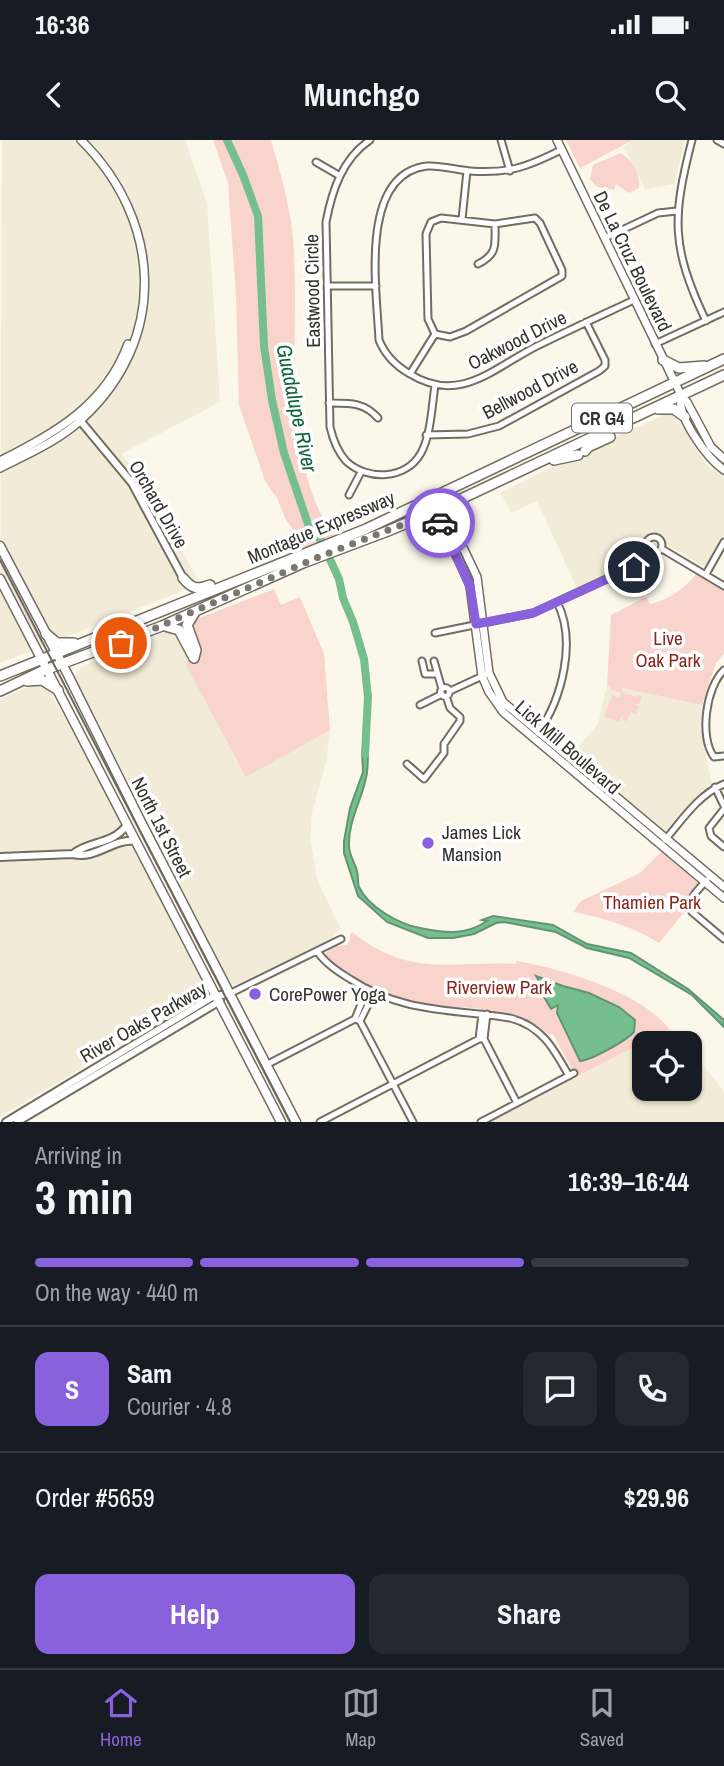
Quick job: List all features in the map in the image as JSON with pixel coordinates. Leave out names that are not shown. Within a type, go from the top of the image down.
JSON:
[{"type":"highway","name":"Montague Expressway","points":[[0,691],[195,612],[724,359]]},
{"type":"highway","points":[[663,360],[679,368],[713,365]]},
{"type":"highway","name":"Montague Expressway","points":[[337,545],[440,509],[724,375]]},
{"type":"highway","points":[[653,409],[674,409],[685,417]]},
{"type":"highway","points":[[542,462],[582,453],[587,447],[617,433],[625,423]]},
{"type":"highway","points":[[455,531],[454,514],[466,497]]},
{"type":"highway","points":[[412,521],[436,520],[441,523],[450,540]]},
{"type":"highway","name":"Montague Expressway","points":[[0,676],[171,606],[301,560]]},
{"type":"highway","points":[[183,578],[190,587],[195,588],[217,582],[236,581]]},
{"type":"highway","points":[[171,606],[184,593],[183,578]]},
{"type":"highway","points":[[162,626],[179,630],[194,658],[197,650],[187,625],[190,616],[195,612]]},
{"type":"highway","points":[[46,634],[57,643],[83,642]]},
{"type":"highway","points":[[19,683],[42,680],[58,691]]},
{"type":"main road","points":[[2,463],[79,419],[109,385],[129,355],[133,338],[141,302],[144,263],[135,228],[127,201],[113,180],[78,140]]},
{"type":"main road","name":"De La Cruz Boulevard","points":[[557,140],[681,396]]},
{"type":"main road","points":[[724,459],[711,447],[687,402],[681,396],[678,404],[706,454],[724,470]]},
{"type":"main road","name":"Lick Mill Boulevard","points":[[435,497],[470,586],[480,623]]},
{"type":"main road","name":"Lick Mill Boulevard","points":[[440,509],[455,531],[477,578],[489,692],[503,712],[664,842]]},
{"type":"main road","name":"North 1st Street","points":[[0,546],[296,1122]]},
{"type":"main road","name":"North 1st Street","points":[[0,579],[281,1122]]},
{"type":"main road","name":"Lick Mill Boulevard","points":[[486,674],[503,702],[707,879],[724,898]]},
{"type":"main road","name":"Lick Mill Boulevard","points":[[707,879],[724,887]]},
{"type":"street","name":"Eastwood Circle","points":[[361,472],[345,460],[335,446],[330,427],[326,222],[331,198],[340,176],[361,146],[370,140]]},
{"type":"street","points":[[501,140],[510,171]]},
{"type":"street","points":[[692,140],[677,211],[679,247],[684,269],[706,321]]},
{"type":"street","points":[[717,140],[724,144]]},
{"type":"street","points":[[435,334],[410,374],[390,358],[379,340],[376,233],[384,199],[393,187],[416,170],[427,166],[496,173],[527,167],[561,150]]},
{"type":"street","points":[[316,162],[340,176]]},
{"type":"street","points":[[462,219],[467,171]]},
{"type":"street","points":[[605,238],[658,213],[677,211]]},
{"type":"street","points":[[441,218],[495,224],[535,218],[540,223],[562,270],[562,276],[466,331],[450,337],[435,334],[428,319],[426,234],[431,222],[441,218]]},
{"type":"street","points":[[478,264],[488,259],[495,249],[495,224]]},
{"type":"street","points":[[327,286],[376,286]]},
{"type":"street","name":"Oakwood Drive","points":[[410,374],[435,385],[466,384],[489,375],[533,348],[634,300]]},
{"type":"street","points":[[655,344],[724,312]]},
{"type":"street","name":"Bellwood Drive","points":[[426,435],[468,434],[499,426],[605,366],[606,360],[586,322]]},
{"type":"street","points":[[349,495],[361,472],[386,475],[413,464],[422,452],[435,385]]},
{"type":"street","points":[[329,404],[359,404],[378,418]]},
{"type":"street","name":"Orchard Drive","points":[[79,419],[132,483],[183,578]]},
{"type":"street","points":[[651,538],[659,538],[662,549],[658,553],[650,552],[646,544],[651,538]]},
{"type":"street","points":[[706,574],[724,542]]},
{"type":"street","points":[[662,549],[724,586]]},
{"type":"street","points":[[435,633],[533,613],[636,565],[650,552]]},
{"type":"street","points":[[538,733],[549,715],[564,669],[565,622],[557,602]]},
{"type":"street","points":[[422,661],[425,674],[436,674]]},
{"type":"street","points":[[407,764],[424,779],[444,753],[444,744],[460,721],[460,717],[450,708],[436,674],[434,661]]},
{"type":"street","points":[[724,670],[712,689],[706,722],[710,751],[714,757],[724,756]]},
{"type":"street","points":[[420,705],[486,674]]},
{"type":"street","points":[[664,842],[702,797],[724,784]]},
{"type":"street","points":[[715,787],[724,808],[709,828],[711,836],[724,847]]},
{"type":"street","points":[[74,854],[79,849],[115,837],[127,825]]},
{"type":"street","points":[[0,857],[81,856],[123,840],[135,841]]},
{"type":"street","points":[[707,879],[689,906],[692,912],[724,939]]},
{"type":"street","points":[[229,994],[341,939]]},
{"type":"street","points":[[317,951],[333,968],[370,991],[409,1006],[519,1020],[534,1027],[552,1045],[571,1074],[481,1122]]},
{"type":"street","points":[[266,1065],[358,1020],[370,991]]},
{"type":"street","name":"River Oaks Parkway","points":[[6,1122],[17,1120],[216,999],[229,994]]},
{"type":"street","points":[[484,1014],[482,1039],[517,1103]]},
{"type":"street","points":[[358,1020],[413,1122]]},
{"type":"street","points":[[320,1122],[482,1039]]},
{"type":"shaded area","points":[[2,140],[185,140],[207,203],[220,402],[121,454],[144,481],[200,584],[0,663]]},
{"type":"shaded area","points":[[633,140],[685,140],[674,184],[645,189],[624,147]]},
{"type":"shaded area","points":[[672,411],[708,467],[724,475],[724,538],[708,569],[667,545],[577,588],[537,501],[511,513],[501,493]]},
{"type":"shaded area","points":[[179,626],[246,776],[330,730],[326,762],[312,812],[310,838],[317,879],[340,928],[331,939],[235,985],[230,983],[75,676],[81,667]]},
{"type":"shaded area","points":[[44,681],[96,773],[208,993],[0,1117],[0,699]]},
{"type":"shaded area","points":[[607,685],[702,705],[700,727],[712,784],[702,791],[663,834],[571,755],[598,724]]},
{"type":"shaded area","points":[[365,745],[368,746],[367,773],[351,827],[349,846],[358,873],[359,887],[377,908],[403,923],[438,931],[471,929],[487,921],[482,920],[493,916],[553,925],[587,944],[631,953],[688,989],[724,1020],[724,1027],[692,995],[629,958],[587,948],[556,932],[504,922],[474,934],[453,938],[428,938],[387,922],[358,896],[344,853],[350,808],[363,772],[362,751]]},
{"type":"shaded area","points":[[536,976],[589,993],[619,1007],[635,1020],[634,1031],[608,1049],[580,1061],[557,1013],[558,1005],[551,1009],[539,988],[542,986]]},
{"type":"shaded area","points":[[632,1048],[632,1101],[702,1101],[702,1064],[724,1091],[724,1122],[490,1122]]},
{"type":"green space","points":[[213,140],[271,140],[286,197],[294,254],[299,438],[306,473],[318,507],[335,539],[306,549],[265,481],[239,405],[236,295],[228,183]]},
{"type":"green space","points":[[566,140],[633,140],[580,168]]},
{"type":"green space","points":[[621,153],[635,168],[639,188],[629,193],[616,184],[614,190],[597,187],[590,179],[593,165]]},
{"type":"green space","name":"Live Oak Park","points":[[698,572],[724,590],[724,654],[716,663],[702,705],[622,688],[622,692],[642,696],[639,704],[634,704],[639,706],[636,714],[631,712],[627,721],[623,720],[622,715],[619,722],[604,716],[612,695],[619,698],[622,693],[611,690],[611,686],[607,685],[611,615],[646,597],[650,604],[671,596]]},
{"type":"green space","points":[[274,589],[281,605],[300,597],[324,654],[330,730],[246,777],[186,665],[191,656],[179,626]]},
{"type":"green space","name":"Thamien Park","points":[[662,851],[698,883],[685,902],[684,912],[659,943],[618,923],[573,912],[581,901],[640,873]]},
{"type":"green space","name":"Riverview Park","points":[[352,932],[393,956],[412,962],[450,965],[516,964],[516,961],[554,969],[620,993],[657,1016],[669,1029],[632,1031],[632,1048],[576,1077],[553,1034],[549,1035],[535,1024],[502,1012],[426,1005],[397,999],[352,977],[324,954],[335,946],[347,945]]},
{"type":"waterway","name":"Guadalupe River","points":[[227,140],[258,216],[264,346],[284,453],[309,527],[321,540],[339,579],[364,659],[368,697],[365,754]]},
{"type":"tram line","points":[[0,560],[290,1122]]},
{"type":"way so far","points":[[121,643],[321,556],[412,521],[436,520],[440,523]]},
{"type":"place","name":"James Lick Mansion","points":[[428,843]]},
{"type":"place","name":"CorePower Yoga","points":[[255,994]]},
{"type":"route","points":[[440,523],[470,586],[476,624],[533,613],[634,567]]}]
